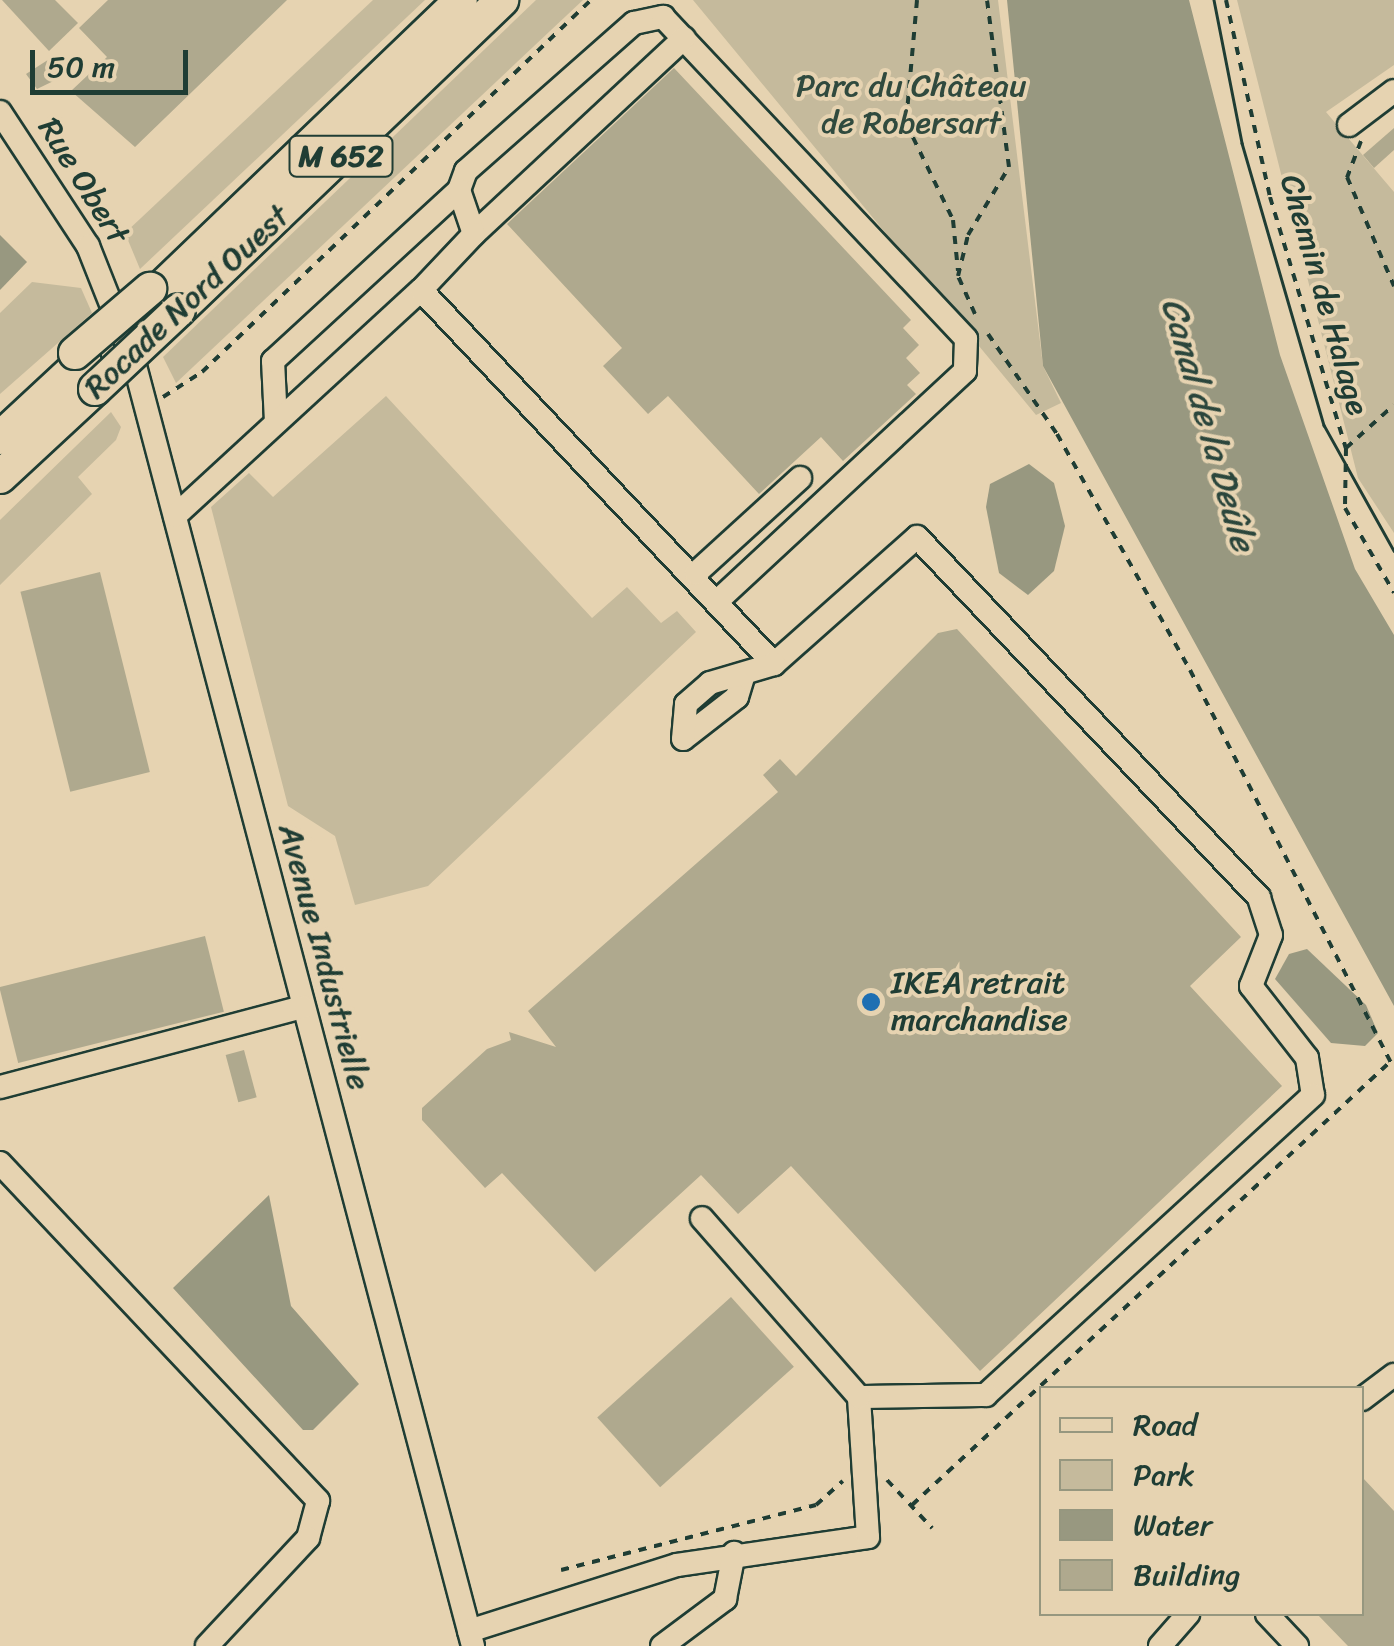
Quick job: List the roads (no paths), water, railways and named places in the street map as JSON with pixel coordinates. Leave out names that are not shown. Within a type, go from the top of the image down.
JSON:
[{"type":"highway","name":"Rocade Nord Ouest","points":[[163,296],[232,221],[460,0]]},
{"type":"highway","name":"Rocade Nord Ouest","points":[[0,438],[502,0]]},
{"type":"highway","name":"Rocade Nord Ouest","points":[[0,478],[85,367]]},
{"type":"highway","points":[[0,417],[85,367]]},
{"type":"street","points":[[276,422],[273,361],[459,190],[466,171],[634,23],[662,17],[966,339],[971,357],[720,599]]},
{"type":"street","points":[[175,516],[421,290],[474,234],[684,38]]},
{"type":"street","points":[[1349,126],[1394,91]]},
{"type":"street","name":"Rue Obert","points":[[0,112],[55,188],[107,286]]},
{"type":"street","points":[[459,190],[474,234]]},
{"type":"street","name":"Avenue Industrielle","points":[[107,286],[175,516],[471,1639]]},
{"type":"street","points":[[421,290],[696,573],[774,664]]},
{"type":"street","points":[[696,573],[800,478]]},
{"type":"street","points":[[744,674],[774,664],[917,536],[1259,898],[1271,935],[1251,986],[1315,1077],[1312,1096],[986,1395],[859,1397]]},
{"type":"street","points":[[0,1087],[303,1007]]},
{"type":"street","points":[[0,1163],[318,1501],[308,1538],[207,1646]]},
{"type":"street","points":[[471,1639],[734,1553],[868,1536],[859,1397],[702,1218]]},
{"type":"street","points":[[1364,1397],[1394,1374]]},
{"type":"street","points":[[662,1646],[725,1598],[735,1584],[734,1553]]},
{"type":"street","points":[[1160,1646],[1186,1616]]},
{"type":"street","points":[[1269,1616],[1297,1646]]},
{"type":"water","name":"Canal de la Deûle","points":[[1007,0],[1189,0],[1280,355],[1355,569],[1394,635],[1394,1006],[1043,366]]},
{"type":"water","points":[[0,235],[27,262],[0,290]]},
{"type":"water","points":[[1029,464],[1054,483],[1065,526],[1054,571],[1028,595],[999,573],[986,507],[990,484]]},
{"type":"water","points":[[1307,949],[1366,1005],[1378,1033],[1365,1046],[1331,1043],[1275,979],[1289,954]]},
{"type":"water","points":[[269,1195],[291,1306],[359,1384],[313,1430],[303,1430],[173,1288]]},
{"type":"tram line","points":[[1214,0],[1242,143],[1324,425],[1394,551]]},
{"type":"place","name":"IKEA retrait marchandise","points":[[871,1002]]},
{"type":"park label","name":"Parc du Château de Robersart","points":[[911,106]]}]
